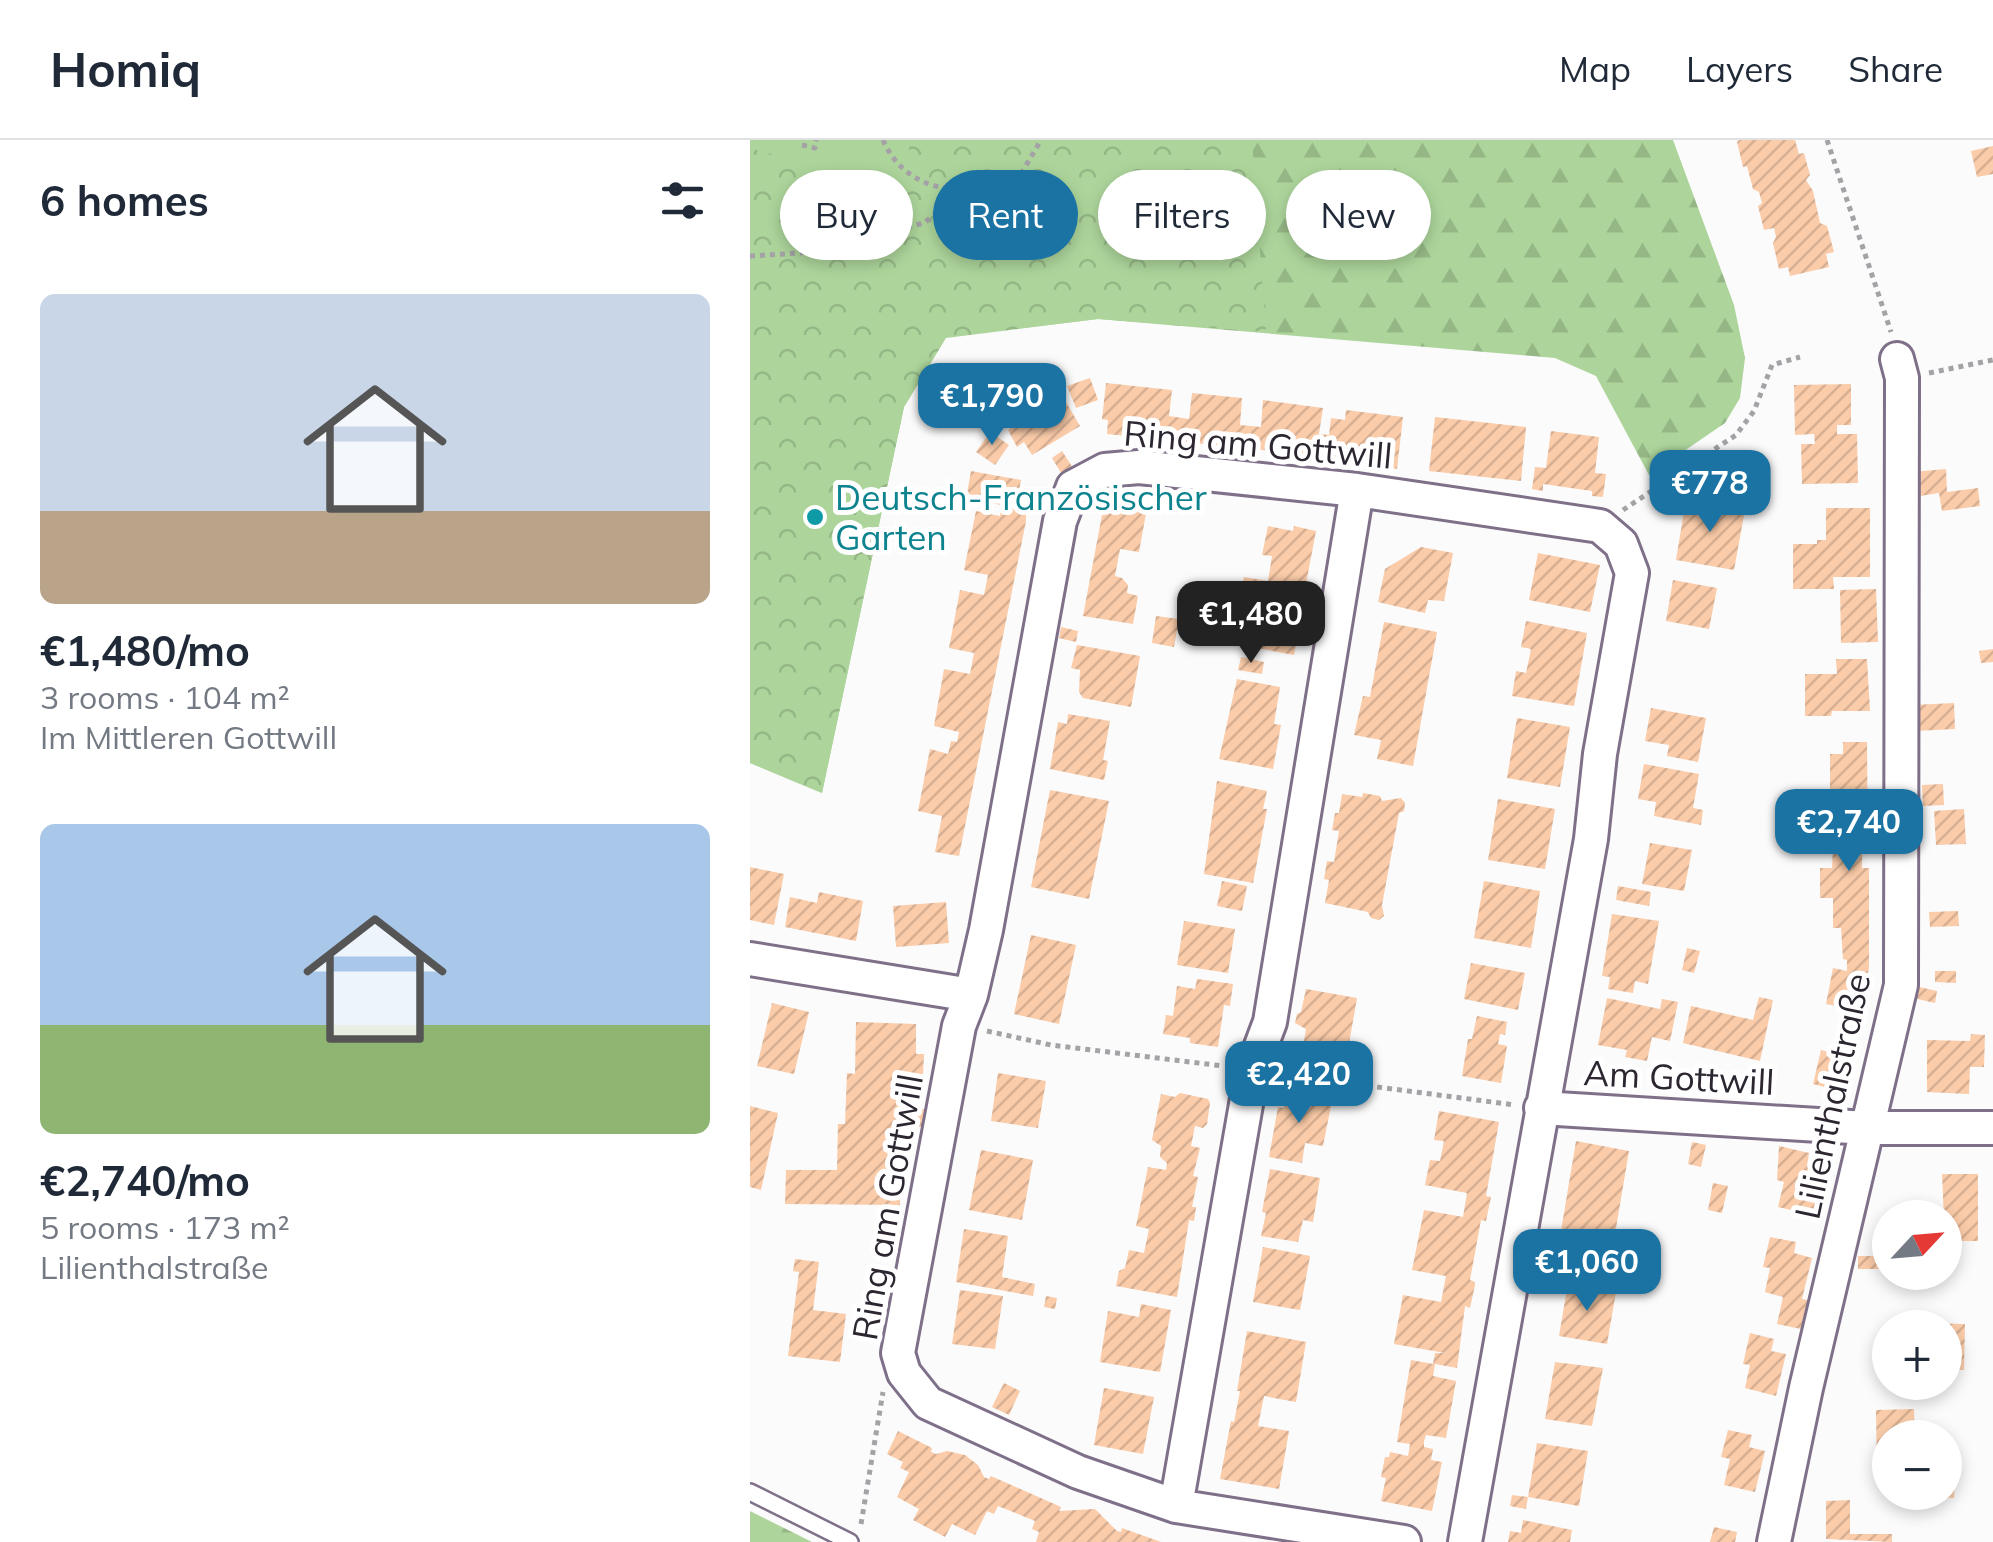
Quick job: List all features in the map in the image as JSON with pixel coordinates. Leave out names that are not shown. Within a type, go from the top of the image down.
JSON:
[{"type":"street","name":"Lilienthalstraße","points":[[1774,1542],[1900,985],[1899,369]]},
{"type":"street","name":"Ring am Gottwill","points":[[1404,1542],[1176,1506],[1078,1472],[928,1402],[904,1373],[898,1353],[959,1026],[971,995],[986,930],[1060,521],[1072,487],[1105,470],[1139,467],[1357,490],[1600,526]]},
{"type":"street","points":[[1176,1506],[1252,1070],[1270,1022],[1357,490]]},
{"type":"street","points":[[1465,1542],[1591,839],[1600,754],[1632,574],[1622,544],[1600,526]]},
{"type":"street","points":[[750,958],[971,995]]},
{"type":"street","name":"Am Gottwill","points":[[1541,1108],[1868,1128],[1993,1128]]},
{"type":"lane","points":[[750,1492],[854,1542]]},
{"type":"path","points":[[802,146],[815,148],[816,140]]},
{"type":"path","points":[[883,140],[906,174],[933,183]]},
{"type":"path","points":[[1023,170],[1041,140]]},
{"type":"path","points":[[1827,140],[1890,328],[1899,369],[1993,360]]},
{"type":"path","points":[[750,256],[800,253],[924,222],[933,215]]},
{"type":"path","points":[[1600,526],[1736,435],[1754,411],[1772,365],[1800,356]]},
{"type":"path","points":[[854,1542],[883,1392]]},
{"type":"green space","name":"Deutsch-Französischer Garten","points":[[750,140],[1252,140],[1254,170],[1098,170],[1098,260],[1261,260],[1266,332],[1098,319],[946,338],[904,407],[822,793],[750,763]]},
{"type":"green space","points":[[750,140],[910,140],[907,170],[836,170],[750,148]]},
{"type":"green space","points":[[910,140],[1673,140],[1734,305],[1745,358],[1740,398],[1725,423],[1649,475],[1596,376],[1555,358],[1098,319],[946,337],[904,407],[822,793],[750,763],[750,148]]},
{"type":"green space","points":[[750,1511],[812,1542],[750,1542]]},
{"type":"building","points":[[1739,140],[1795,140],[1799,154],[1804,153],[1810,175],[1806,180],[1834,252],[1826,254],[1829,267],[1790,276],[1788,267],[1779,269],[1774,228],[1764,230],[1759,192],[1753,189],[1747,166],[1743,167]]},
{"type":"building","points":[[1993,146],[1993,174],[1977,177],[1971,151]]},
{"type":"building","points":[[1090,378],[1098,400],[1076,408],[1067,386]]},
{"type":"building","points":[[1053,380],[1080,426],[1032,455],[1024,442],[1017,447],[1008,430],[1014,426],[1005,409]]},
{"type":"building","points":[[1106,383],[1172,390],[1169,416],[1189,419],[1192,393],[1242,398],[1240,425],[1261,427],[1263,400],[1323,408],[1319,434],[1329,435],[1331,418],[1345,420],[1346,410],[1403,417],[1397,469],[1358,461],[1340,462],[1340,458],[1107,434],[1108,420],[1102,419]]},
{"type":"building","points":[[1851,384],[1851,425],[1837,425],[1837,434],[1857,434],[1858,483],[1802,484],[1801,444],[1815,444],[1814,434],[1795,435],[1794,385]]},
{"type":"building","points":[[1435,417],[1526,427],[1521,481],[1429,471]]},
{"type":"building","points":[[1551,431],[1599,437],[1595,473],[1606,474],[1603,497],[1592,496],[1592,491],[1543,484],[1543,491],[1532,489],[1535,467],[1546,468]]},
{"type":"building","points":[[990,432],[1009,445],[995,465],[976,452]]},
{"type":"building","points":[[1062,451],[1075,471],[1064,478],[1052,458]]},
{"type":"building","points":[[1946,469],[1947,492],[1978,488],[1980,506],[1942,511],[1939,493],[1914,497],[1912,472]]},
{"type":"building","points":[[971,471],[1021,480],[1016,507],[1026,509],[1026,521],[959,856],[935,852],[942,816],[918,811],[930,749],[948,754],[951,741],[957,742],[959,732],[934,726],[944,669],[970,674],[974,653],[949,648],[960,590],[984,595],[988,575],[964,570],[976,511],[1000,516],[1002,505],[966,499]]},
{"type":"building","points":[[1105,499],[1147,508],[1139,552],[1120,549],[1115,576],[1128,585],[1127,593],[1138,596],[1133,624],[1083,616]]},
{"type":"building","points":[[1686,499],[1745,510],[1734,570],[1676,560]]},
{"type":"building","points":[[1826,508],[1870,508],[1870,577],[1833,577],[1834,589],[1793,589],[1793,544],[1826,540]]},
{"type":"building","points":[[1268,526],[1316,531],[1305,589],[1276,583],[1271,606],[1302,612],[1294,655],[1231,643],[1244,577],[1268,581],[1272,556],[1262,555]]},
{"type":"building","points":[[1421,547],[1453,553],[1444,601],[1428,600],[1425,613],[1378,602],[1385,569]]},
{"type":"building","points":[[1538,553],[1600,565],[1590,612],[1529,600]]},
{"type":"building","points":[[1673,580],[1717,588],[1709,629],[1666,621]]},
{"type":"building","points":[[1876,589],[1878,642],[1841,643],[1840,590]]},
{"type":"building","points":[[1156,616],[1179,619],[1174,647],[1152,643]]},
{"type":"building","points":[[1526,621],[1587,633],[1574,706],[1512,696],[1516,671],[1526,673],[1531,649],[1521,647]]},
{"type":"building","points":[[1384,622],[1437,632],[1413,766],[1377,759],[1381,740],[1354,735],[1363,696],[1370,697]]},
{"type":"building","points":[[1061,627],[1078,631],[1076,642],[1059,638]]},
{"type":"building","points":[[1077,645],[1140,656],[1131,707],[1083,698],[1079,692],[1080,670],[1071,668]]},
{"type":"building","points":[[1993,649],[1993,662],[1981,663],[1979,651]]},
{"type":"building","points":[[1241,657],[1264,662],[1262,674],[1238,670]]},
{"type":"building","points":[[1836,659],[1867,659],[1870,711],[1805,716],[1805,674],[1837,674]]},
{"type":"building","points":[[1237,679],[1280,687],[1274,724],[1281,725],[1273,769],[1219,759]]},
{"type":"building","points":[[1954,703],[1955,729],[1915,731],[1913,705]]},
{"type":"building","points":[[1651,708],[1706,718],[1698,762],[1667,756],[1669,745],[1645,741]]},
{"type":"building","points":[[1068,714],[1110,721],[1103,760],[1108,761],[1104,780],[1050,769],[1058,722],[1067,724]]},
{"type":"building","points":[[1517,718],[1570,727],[1560,787],[1507,778]]},
{"type":"building","points":[[1843,742],[1867,742],[1868,849],[1862,849],[1862,868],[1869,868],[1869,967],[1862,1011],[1826,1004],[1833,968],[1847,971],[1847,960],[1843,959],[1841,928],[1833,928],[1833,898],[1820,898],[1820,868],[1832,868],[1833,849],[1855,849],[1855,837],[1833,837],[1834,823],[1830,822],[1830,754],[1843,754]]},
{"type":"building","points":[[1644,764],[1699,774],[1693,808],[1703,810],[1701,825],[1654,816],[1656,802],[1638,799]]},
{"type":"building","points":[[1217,781],[1267,791],[1253,883],[1204,874]]},
{"type":"building","points":[[1943,784],[1944,805],[1923,806],[1922,785]]},
{"type":"building","points":[[1050,790],[1109,801],[1089,899],[1031,887]]},
{"type":"building","points":[[1363,793],[1380,796],[1382,801],[1401,798],[1405,803],[1404,811],[1399,813],[1382,905],[1384,916],[1379,920],[1371,918],[1368,912],[1325,903],[1327,861],[1334,862],[1339,831],[1332,830],[1335,813],[1339,813],[1342,794],[1362,797]]},
{"type":"building","points":[[1498,799],[1555,809],[1545,869],[1488,860]]},
{"type":"building","points":[[1964,809],[1966,844],[1936,845],[1934,811]]},
{"type":"building","points":[[1650,843],[1692,850],[1684,891],[1642,884]]},
{"type":"building","points":[[750,867],[784,874],[774,925],[750,920]]},
{"type":"building","points":[[1222,881],[1247,886],[1242,911],[1217,906]]},
{"type":"building","points":[[1484,881],[1540,891],[1531,948],[1474,938]]},
{"type":"building","points":[[1618,886],[1651,892],[1649,906],[1616,900]]},
{"type":"building","points":[[819,892],[863,901],[856,941],[785,927],[790,897],[817,903]]},
{"type":"building","points":[[946,902],[949,943],[896,947],[893,906]]},
{"type":"building","points":[[1958,911],[1959,926],[1930,927],[1929,912]]},
{"type":"building","points":[[1612,914],[1659,921],[1648,984],[1635,981],[1633,993],[1608,989],[1610,977],[1602,976]]},
{"type":"building","points":[[1184,921],[1235,929],[1228,973],[1177,965]]},
{"type":"building","points":[[1031,935],[1076,945],[1059,1024],[1014,1014]]},
{"type":"building","points":[[1687,948],[1700,951],[1694,973],[1682,970]]},
{"type":"building","points":[[1471,963],[1525,973],[1518,1010],[1464,999]]},
{"type":"building","points":[[1935,971],[1956,971],[1956,983],[1935,982]]},
{"type":"building","points":[[1197,979],[1233,984],[1230,1006],[1224,1005],[1218,1047],[1163,1034],[1166,1015],[1173,1016],[1177,986],[1195,989]]},
{"type":"building","points":[[1915,986],[1937,991],[1935,1003],[1913,998]]},
{"type":"building","points":[[1306,989],[1357,998],[1347,1055],[1303,1046],[1306,1029],[1295,1023]]},
{"type":"building","points":[[1759,997],[1773,1000],[1760,1061],[1683,1043],[1691,1006],[1753,1020]]},
{"type":"building","points":[[1607,998],[1660,1009],[1662,999],[1678,1002],[1670,1041],[1652,1037],[1647,1061],[1625,1057],[1627,1050],[1598,1045]]},
{"type":"building","points":[[772,1003],[809,1012],[794,1074],[757,1066]]},
{"type":"building","points":[[1477,1016],[1507,1022],[1505,1035],[1500,1034],[1498,1044],[1507,1046],[1501,1083],[1462,1076],[1468,1039],[1472,1039]]},
{"type":"building","points":[[856,1022],[916,1024],[916,1054],[924,1054],[923,1076],[907,1075],[907,1109],[929,1109],[929,1127],[895,1126],[894,1172],[900,1172],[900,1205],[785,1204],[786,1170],[837,1170],[838,1124],[845,1124],[847,1073],[855,1074]]},
{"type":"building","points":[[1971,1034],[1985,1035],[1984,1067],[1970,1067],[1969,1094],[1927,1092],[1927,1040],[1970,1041]]},
{"type":"building","points":[[1821,1050],[1852,1057],[1844,1092],[1813,1084]]},
{"type":"building","points":[[998,1073],[1046,1081],[1038,1128],[991,1121]]},
{"type":"building","points":[[1287,1092],[1332,1101],[1323,1146],[1305,1143],[1302,1163],[1269,1157],[1278,1107],[1284,1108]]},
{"type":"building","points":[[1180,1093],[1208,1099],[1210,1103],[1207,1124],[1203,1128],[1195,1126],[1191,1146],[1200,1148],[1193,1176],[1198,1177],[1192,1207],[1196,1207],[1194,1221],[1189,1220],[1177,1297],[1116,1286],[1129,1250],[1144,1253],[1149,1229],[1136,1226],[1148,1167],[1166,1170],[1167,1163],[1160,1157],[1161,1146],[1152,1140],[1161,1094],[1175,1097]]},
{"type":"building","points":[[750,1106],[778,1113],[761,1190],[750,1187]]},
{"type":"building","points":[[1439,1111],[1499,1122],[1486,1196],[1491,1197],[1486,1221],[1481,1220],[1470,1280],[1475,1285],[1470,1308],[1465,1306],[1457,1368],[1435,1364],[1433,1376],[1456,1381],[1446,1438],[1426,1435],[1424,1441],[1424,1447],[1433,1449],[1431,1460],[1442,1462],[1432,1511],[1381,1501],[1386,1478],[1381,1477],[1385,1457],[1390,1452],[1408,1456],[1410,1444],[1397,1442],[1411,1360],[1433,1364],[1435,1353],[1445,1353],[1394,1344],[1403,1295],[1441,1302],[1446,1276],[1412,1270],[1424,1210],[1463,1217],[1467,1193],[1425,1185],[1430,1160],[1440,1161],[1444,1141],[1434,1140]]},
{"type":"building","points":[[1576,1141],[1629,1151],[1610,1264],[1557,1255]]},
{"type":"building","points":[[1692,1142],[1706,1145],[1701,1167],[1688,1164]]},
{"type":"building","points":[[1779,1146],[1809,1153],[1807,1166],[1824,1170],[1813,1215],[1778,1207],[1784,1182],[1777,1180]]},
{"type":"building","points":[[981,1150],[1033,1160],[1022,1220],[969,1210]]},
{"type":"building","points":[[1270,1169],[1320,1178],[1313,1222],[1303,1220],[1298,1242],[1261,1236]]},
{"type":"building","points":[[1942,1174],[1978,1174],[1978,1241],[1962,1241],[1962,1200],[1943,1200]]},
{"type":"building","points":[[1713,1183],[1728,1186],[1722,1213],[1708,1210]]},
{"type":"building","points":[[964,1229],[1008,1236],[1002,1277],[1035,1284],[1033,1296],[956,1282]]},
{"type":"building","points":[[1770,1237],[1796,1242],[1794,1253],[1812,1258],[1802,1299],[1808,1300],[1801,1329],[1777,1324],[1783,1297],[1765,1292],[1770,1268],[1763,1267]]},
{"type":"building","points":[[1263,1247],[1310,1256],[1300,1310],[1253,1302]]},
{"type":"building","points":[[1858,1256],[1872,1256],[1872,1269],[1858,1269]]},
{"type":"building","points":[[795,1259],[819,1262],[813,1310],[846,1314],[840,1362],[788,1356],[799,1272],[793,1271]]},
{"type":"building","points":[[1568,1283],[1616,1292],[1607,1344],[1559,1336]]},
{"type":"building","points":[[960,1290],[1003,1296],[995,1349],[952,1344]]},
{"type":"building","points":[[1046,1296],[1057,1298],[1055,1309],[1044,1307]]},
{"type":"building","points":[[1141,1304],[1171,1310],[1160,1372],[1100,1362],[1108,1311],[1139,1317]]},
{"type":"building","points":[[1962,1324],[1965,1324],[1962,1370]]},
{"type":"building","points":[[1247,1331],[1306,1342],[1296,1402],[1264,1396],[1258,1426],[1289,1431],[1279,1489],[1220,1479],[1240,1391]]},
{"type":"building","points":[[1750,1333],[1774,1339],[1771,1351],[1786,1354],[1776,1396],[1745,1388],[1750,1365],[1743,1364]]},
{"type":"building","points":[[1555,1362],[1603,1368],[1592,1426],[1545,1419]]},
{"type":"building","points":[[1004,1383],[1020,1391],[1009,1415],[992,1407]]},
{"type":"building","points":[[1104,1388],[1154,1397],[1143,1454],[1094,1445]]},
{"type":"building","points":[[1914,1409],[1914,1420],[1876,1420],[1876,1410]]},
{"type":"building","points":[[1728,1430],[1752,1435],[1749,1447],[1765,1451],[1755,1492],[1724,1485],[1730,1459],[1721,1457]]},
{"type":"building","points":[[898,1431],[932,1448],[931,1452],[936,1454],[947,1451],[965,1455],[978,1465],[984,1477],[991,1476],[1061,1507],[1059,1511],[1095,1509],[1117,1531],[1122,1528],[1161,1542],[1036,1542],[1039,1532],[1032,1529],[1035,1521],[998,1506],[994,1514],[987,1511],[975,1535],[952,1524],[945,1537],[913,1520],[919,1509],[897,1497],[909,1472],[900,1468],[903,1462],[887,1454]]},
{"type":"building","points":[[1537,1443],[1588,1451],[1579,1506],[1528,1497]]},
{"type":"building","points":[[1512,1495],[1528,1497],[1526,1509],[1510,1506]]},
{"type":"building","points":[[1850,1500],[1850,1534],[1892,1534],[1892,1542],[1826,1539],[1826,1501]]},
{"type":"building","points":[[1523,1520],[1572,1530],[1570,1542],[1508,1542],[1510,1531],[1521,1533]]},
{"type":"building","points":[[1714,1527],[1737,1532],[1735,1542],[1710,1542]]},
{"type":"place","name":"Deutsch-Französischer Garten","points":[[815,517]]}]
